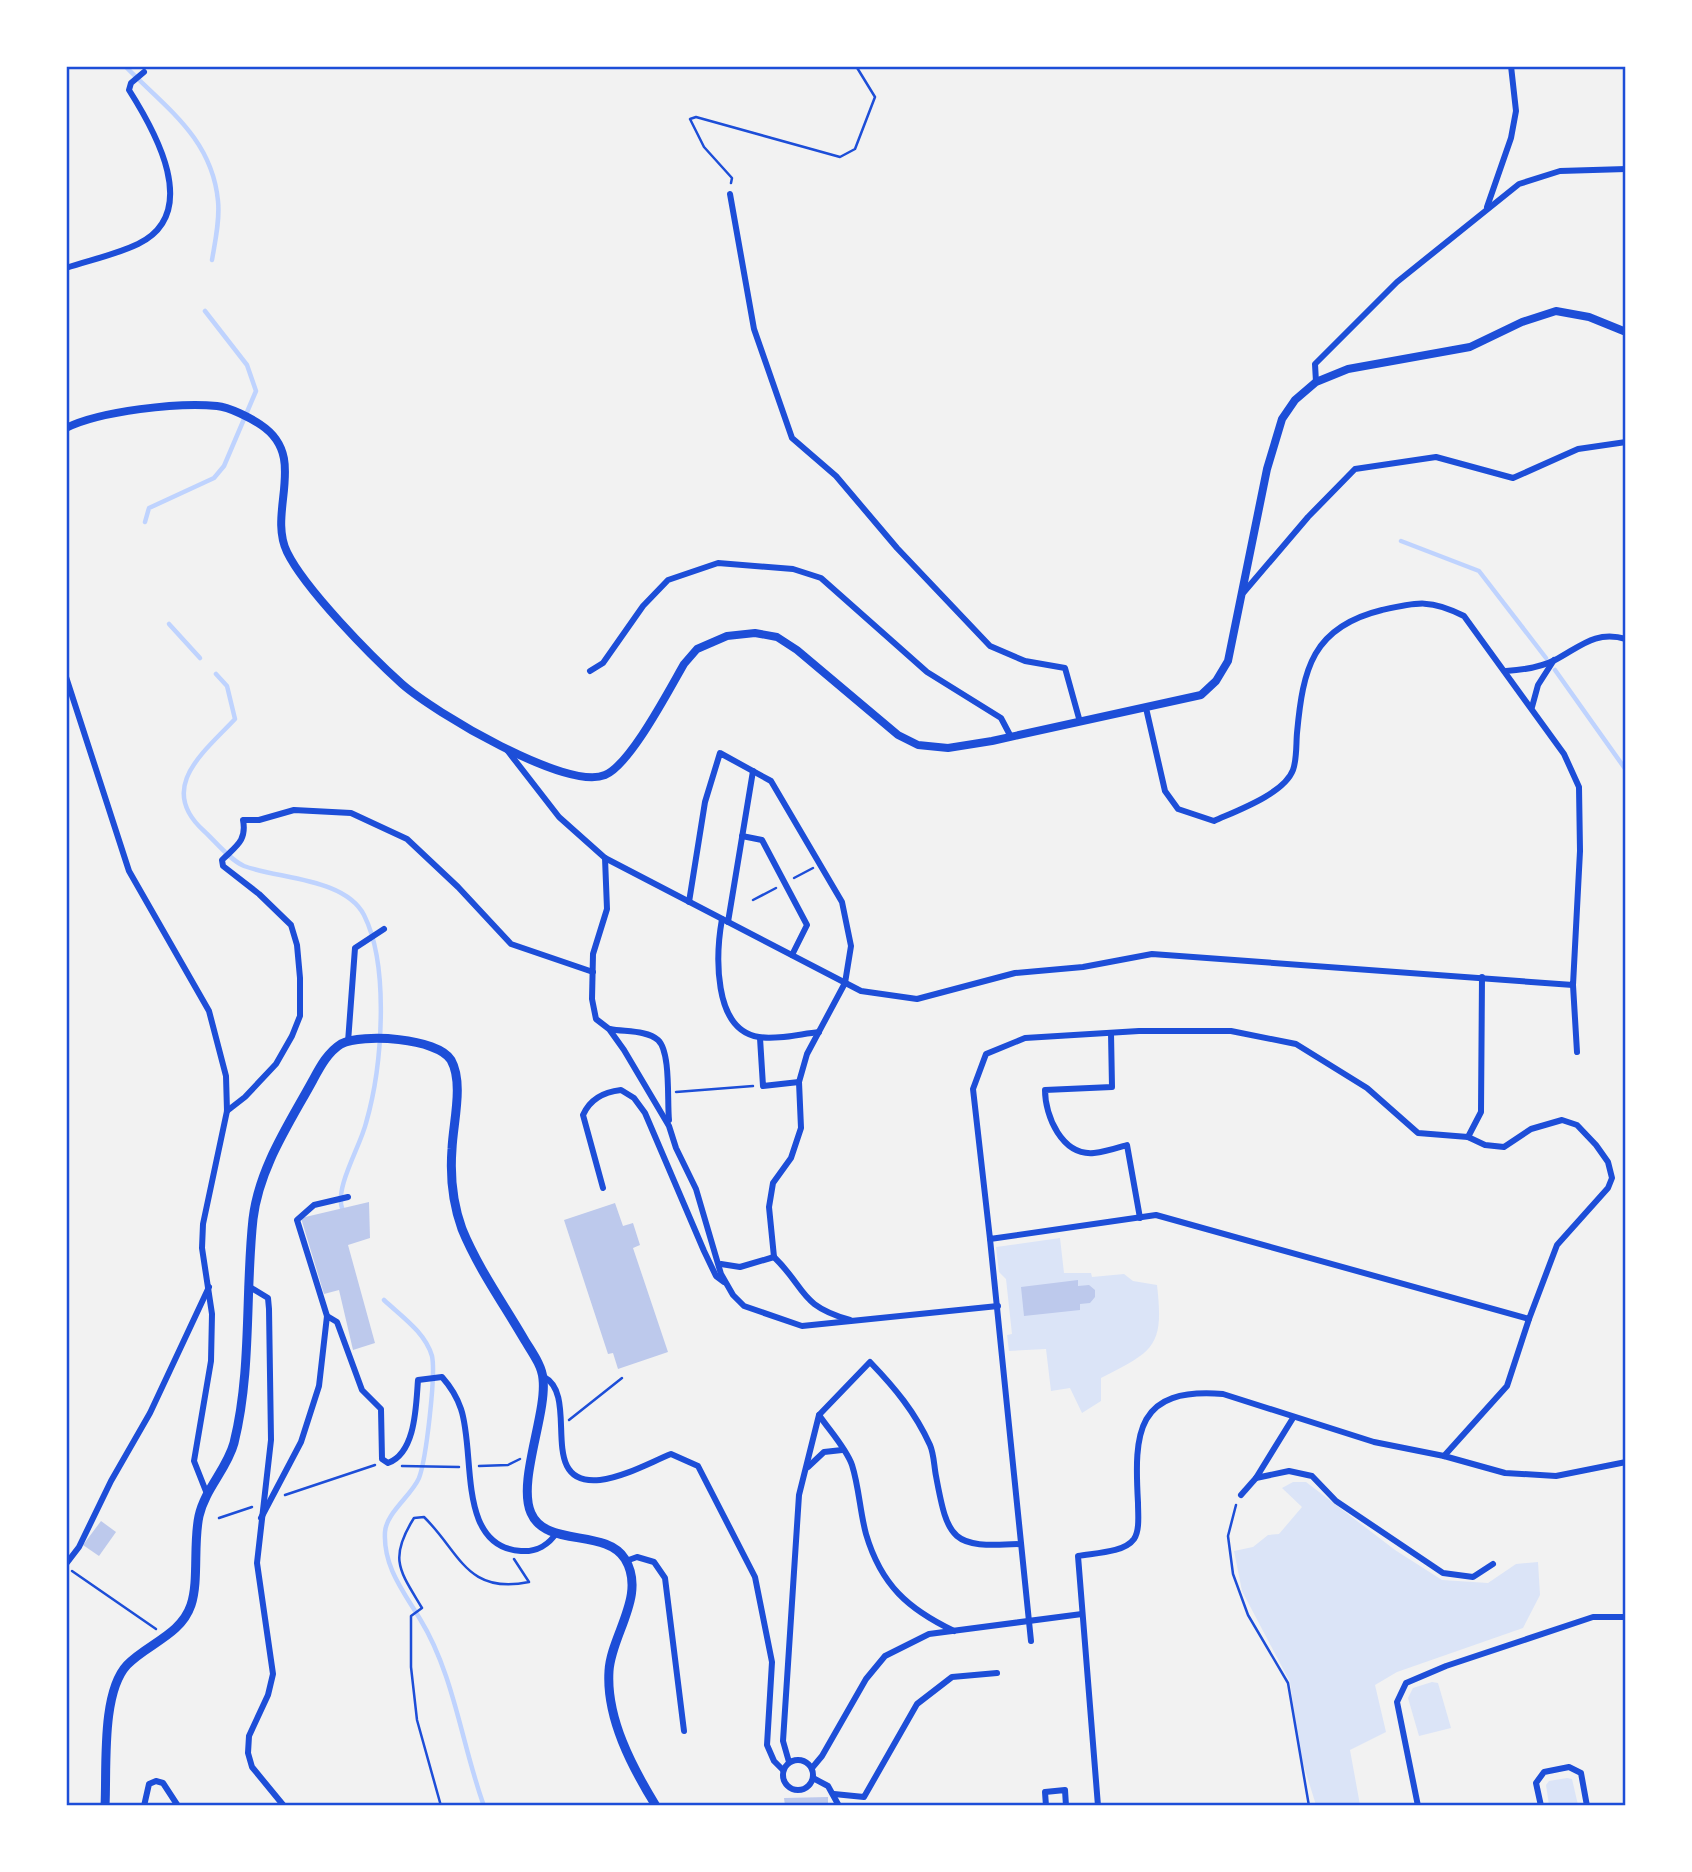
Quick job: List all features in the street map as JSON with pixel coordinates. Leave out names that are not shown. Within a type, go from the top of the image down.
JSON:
[{"type":"main road","points":[[105,1805],[111,1699],[125,1667],[183,1623],[193,1602],[199,1512],[233,1447],[242,1394],[255,1201],[267,1165],[322,1064],[333,1051],[352,1041],[381,1040],[428,1043],[445,1052],[453,1063],[455,1100],[451,1176],[461,1226],[479,1264],[544,1377],[529,1481],[528,1509],[535,1519],[557,1532],[607,1546],[626,1561],[633,1590],[612,1652],[609,1671],[610,1697],[619,1732],[642,1784],[656,1805]]},
{"type":"street","points":[[1487,209],[1511,138],[1516,111],[1511,66]]},
{"type":"street","points":[[66,268],[140,244],[155,233],[167,216],[170,195],[161,144],[129,90],[131,83],[144,72]]},
{"type":"street","points":[[1317,382],[1315,364],[1338,338],[1397,282],[1519,184],[1560,171],[1626,169]]},
{"type":"street","points":[[730,194],[754,329],[792,438],[836,476],[897,548],[990,646],[1026,661],[1065,668],[1080,722]]},
{"type":"street","points":[[66,428],[87,418],[155,409],[219,406],[261,425],[273,436],[285,459],[287,467],[279,528],[285,548],[300,574],[403,684],[505,748],[567,774],[592,779],[607,775],[620,766],[684,664],[697,649],[727,636],[755,633],[777,637],[797,650],[898,735],[918,745],[948,748],[1201,695],[1216,681],[1228,661],[1267,469],[1282,419],[1295,400],[1317,382],[1348,369],[1469,346],[1522,322],[1556,311],[1589,317],[1626,332]]},
{"type":"street","points":[[1244,592],[1308,517],[1355,469],[1436,457],[1513,478],[1578,449],[1626,442]]},
{"type":"street","points":[[590,671],[603,663],[643,606],[667,580],[718,563],[793,569],[821,578],[927,672],[1001,718],[1010,737]]},
{"type":"street","points":[[1146,708],[1165,791],[1178,810],[1214,821],[1268,796],[1293,771],[1305,672],[1321,642],[1345,623],[1404,605],[1439,603],[1464,616],[1564,754],[1579,787],[1580,851],[1573,985],[1577,1052]]},
{"type":"street","points":[[1506,671],[1527,670],[1554,660],[1588,639],[1611,635],[1626,639]]},
{"type":"street","points":[[1532,707],[1538,685],[1554,660]]},
{"type":"street","points":[[66,677],[129,871],[138,892],[209,1010],[226,1076],[227,1111],[203,1224],[202,1248],[210,1285],[211,1361],[194,1461],[207,1494]]},
{"type":"street","points":[[505,748],[559,817],[605,858],[861,991],[917,999],[1014,973],[1083,967],[1152,954],[1573,985]]},
{"type":"street","points":[[689,902],[705,802],[720,753],[771,781],[842,902],[851,946],[845,983],[807,1054],[799,1082],[802,1128],[790,1158],[774,1183],[769,1207],[774,1257],[803,1297],[827,1313],[854,1321]]},
{"type":"street","points":[[753,771],[725,921],[717,945],[717,973],[723,999],[735,1023],[747,1034],[760,1038],[819,1032]]},
{"type":"street","points":[[227,1111],[245,1097],[281,1055],[300,1016],[297,945],[291,925],[259,894],[223,866],[222,860],[241,844],[245,832],[243,820],[259,820],[294,810],[351,813],[407,839],[458,887],[511,944],[593,972]]},
{"type":"street","points":[[742,836],[762,840],[807,925],[792,955]]},
{"type":"street","points":[[605,858],[607,909],[593,954],[592,999],[596,1019],[609,1029],[653,1094],[669,1126],[676,1148],[696,1189],[728,1286]]},
{"type":"street","points":[[352,1041],[355,947],[384,929]]},
{"type":"street","points":[[1468,1137],[1480,1112],[1482,977]]},
{"type":"street","points":[[609,1029],[643,1033],[657,1039],[666,1054],[669,1126]]},
{"type":"street","points":[[1031,1640],[1019,1544],[998,1306],[973,1089],[986,1054],[1025,1038],[1231,1031],[1296,1044],[1367,1088],[1418,1133],[1468,1137],[1485,1145],[1504,1147],[1531,1129],[1562,1120],[1577,1125],[1608,1162],[1612,1178],[1608,1188],[1557,1244],[1507,1386],[1444,1456]]},
{"type":"street","points":[[1111,1033],[1112,1087],[1045,1090],[1045,1105],[1053,1128],[1069,1144],[1092,1154],[1127,1145],[1140,1218]]},
{"type":"street","points":[[760,1038],[763,1086],[799,1082]]},
{"type":"street","points":[[603,1188],[583,1115],[588,1104],[621,1090],[634,1098],[645,1113],[716,1276],[744,1306],[802,1326],[998,1306]]},
{"type":"street","points":[[261,1518],[304,1431],[318,1386],[327,1316],[298,1220],[314,1205],[348,1196]]},
{"type":"street","points":[[990,1239],[1156,1215],[1529,1319]]},
{"type":"street","points":[[721,1265],[740,1267],[774,1257]]},
{"type":"street","points":[[66,1565],[79,1547],[111,1481],[150,1413],[210,1285]]},
{"type":"street","points":[[248,1286],[268,1298],[269,1309],[271,1440],[257,1563],[273,1674],[268,1695],[249,1736],[248,1753],[252,1767],[284,1805]]},
{"type":"street","points":[[327,1316],[337,1322],[362,1390],[382,1409],[382,1459],[388,1463],[397,1460],[408,1445],[418,1380],[442,1377],[451,1387],[462,1410],[477,1517],[496,1546],[511,1550],[537,1550],[557,1532]]},
{"type":"street","points":[[789,1762],[782,1741],[799,1495],[819,1415],[870,1362],[904,1397],[931,1447],[944,1522],[960,1539],[980,1546],[1019,1544]]},
{"type":"street","points":[[544,1377],[551,1381],[558,1395],[564,1460],[572,1474],[587,1480],[603,1480],[671,1454],[698,1466],[755,1577],[772,1662],[767,1745],[774,1761],[783,1770],[786,1784],[794,1790],[804,1789],[813,1778],[812,1768],[822,1756],[866,1679],[885,1656],[929,1634],[1082,1614]]},
{"type":"street","points":[[1098,1805],[1078,1556],[1125,1547],[1135,1539],[1139,1522],[1138,1437],[1146,1419],[1160,1404],[1198,1392],[1223,1394],[1374,1442],[1444,1456],[1505,1473],[1556,1476],[1626,1462]]},
{"type":"street","points":[[819,1415],[851,1463],[866,1535],[877,1563],[897,1594],[918,1613],[954,1630]]},
{"type":"street","points":[[1241,1495],[1293,1418]]},
{"type":"street","points":[[806,1468],[824,1452],[842,1450]]},
{"type":"street","points":[[1255,1478],[1289,1471],[1312,1476],[1335,1501],[1443,1573],[1473,1577],[1493,1564]]},
{"type":"street","points":[[626,1561],[637,1557],[654,1562],[665,1578],[684,1731]]},
{"type":"street","points":[[1418,1805],[1397,1702],[1406,1683],[1446,1666],[1594,1617],[1626,1617]]},
{"type":"street","points":[[834,1794],[864,1797],[917,1704],[951,1677],[997,1673]]},
{"type":"street","points":[[783,1770],[789,1762],[799,1759],[812,1768]]},
{"type":"street","points":[[1541,1805],[1536,1783],[1544,1772],[1569,1767],[1581,1773],[1587,1805]]},
{"type":"street","points":[[813,1778],[828,1786],[839,1805]]},
{"type":"street","points":[[144,1805],[149,1784],[156,1781],[163,1783],[178,1805]]},
{"type":"street","points":[[1046,1805],[1045,1792],[1065,1790],[1066,1805]]},
{"type":"path","points":[[730,194],[732,177],[704,147],[690,119],[696,117],[840,157],[856,149],[875,97],[856,66]]},
{"type":"path","points":[[790,880],[816,866]]},
{"type":"path","points":[[753,900],[782,885]]},
{"type":"path","points":[[667,1093],[763,1086]]},
{"type":"path","points":[[569,1421],[622,1377]]},
{"type":"path","points":[[392,1465],[447,1468],[508,1465],[526,1456]]},
{"type":"path","points":[[280,1497],[378,1465]]},
{"type":"path","points":[[1241,1495],[1234,1510],[1228,1536],[1233,1574],[1248,1615],[1288,1683],[1309,1805]]},
{"type":"path","points":[[219,1518],[256,1506]]},
{"type":"path","points":[[442,1805],[417,1720],[411,1667],[411,1616],[422,1608],[398,1566],[406,1531],[414,1518],[424,1517],[456,1561],[472,1573],[503,1586],[530,1583],[511,1556],[511,1550]]},
{"type":"path","points":[[66,1565],[165,1636]]},
{"type":"shaded area","points":[[1060,1238],[1064,1273],[1091,1273],[1092,1277],[1124,1274],[1133,1281],[1157,1285],[1159,1321],[1152,1344],[1134,1361],[1101,1378],[1101,1401],[1082,1413],[1070,1388],[1051,1391],[1046,1349],[1009,1351],[1007,1335],[1012,1334],[1006,1279],[999,1272],[996,1247]]},
{"type":"shaded area","points":[[1293,1482],[1306,1482],[1395,1550],[1442,1580],[1488,1583],[1516,1564],[1538,1562],[1540,1595],[1523,1628],[1397,1672],[1375,1685],[1386,1732],[1350,1750],[1360,1805],[1316,1805],[1300,1754],[1290,1682],[1242,1591],[1234,1551],[1253,1547],[1268,1535],[1279,1534],[1302,1507],[1282,1488]]},
{"type":"shaded area","points":[[1432,1682],[1438,1683],[1451,1728],[1419,1736],[1408,1698],[1413,1688]]},
{"type":"shaded area","points":[[1572,1779],[1578,1805],[1549,1805],[1546,1785],[1549,1781]]},
{"type":"building","points":[[369,1202],[370,1238],[348,1245],[375,1343],[353,1350],[339,1290],[324,1294],[301,1218]]},
{"type":"building","points":[[615,1203],[623,1226],[633,1223],[640,1245],[633,1248],[668,1352],[618,1369],[613,1353],[608,1354],[564,1220]]},
{"type":"building","points":[[1078,1280],[1078,1286],[1089,1285],[1095,1290],[1095,1297],[1090,1303],[1080,1304],[1080,1310],[1024,1316],[1021,1287]]},
{"type":"building","points":[[101,1521],[116,1532],[99,1556],[83,1545]]},
{"type":"building","points":[[828,1797],[828,1806],[785,1806],[784,1798]]},
{"type":"waterway","points":[[125,66],[185,126],[207,159],[218,201],[212,260]]},
{"type":"waterway","points":[[145,522],[149,508],[214,478],[224,466],[256,391],[247,365],[205,311]]},
{"type":"waterway","points":[[1401,541],[1479,571],[1546,658]]},
{"type":"waterway","points":[[169,624],[200,658]]},
{"type":"waterway","points":[[1555,670],[1626,770]]},
{"type":"waterway","points":[[216,674],[227,686],[235,719],[210,744],[190,771],[184,800],[190,815],[223,850],[244,866],[327,887],[355,903],[364,915],[378,962],[381,1018],[376,1075],[363,1133],[342,1189],[342,1208]]},
{"type":"waterway","points":[[384,1300],[424,1339],[429,1347],[433,1366],[430,1417],[422,1468],[416,1484],[386,1525],[387,1556],[395,1578],[432,1640],[441,1663],[484,1806]]}]
